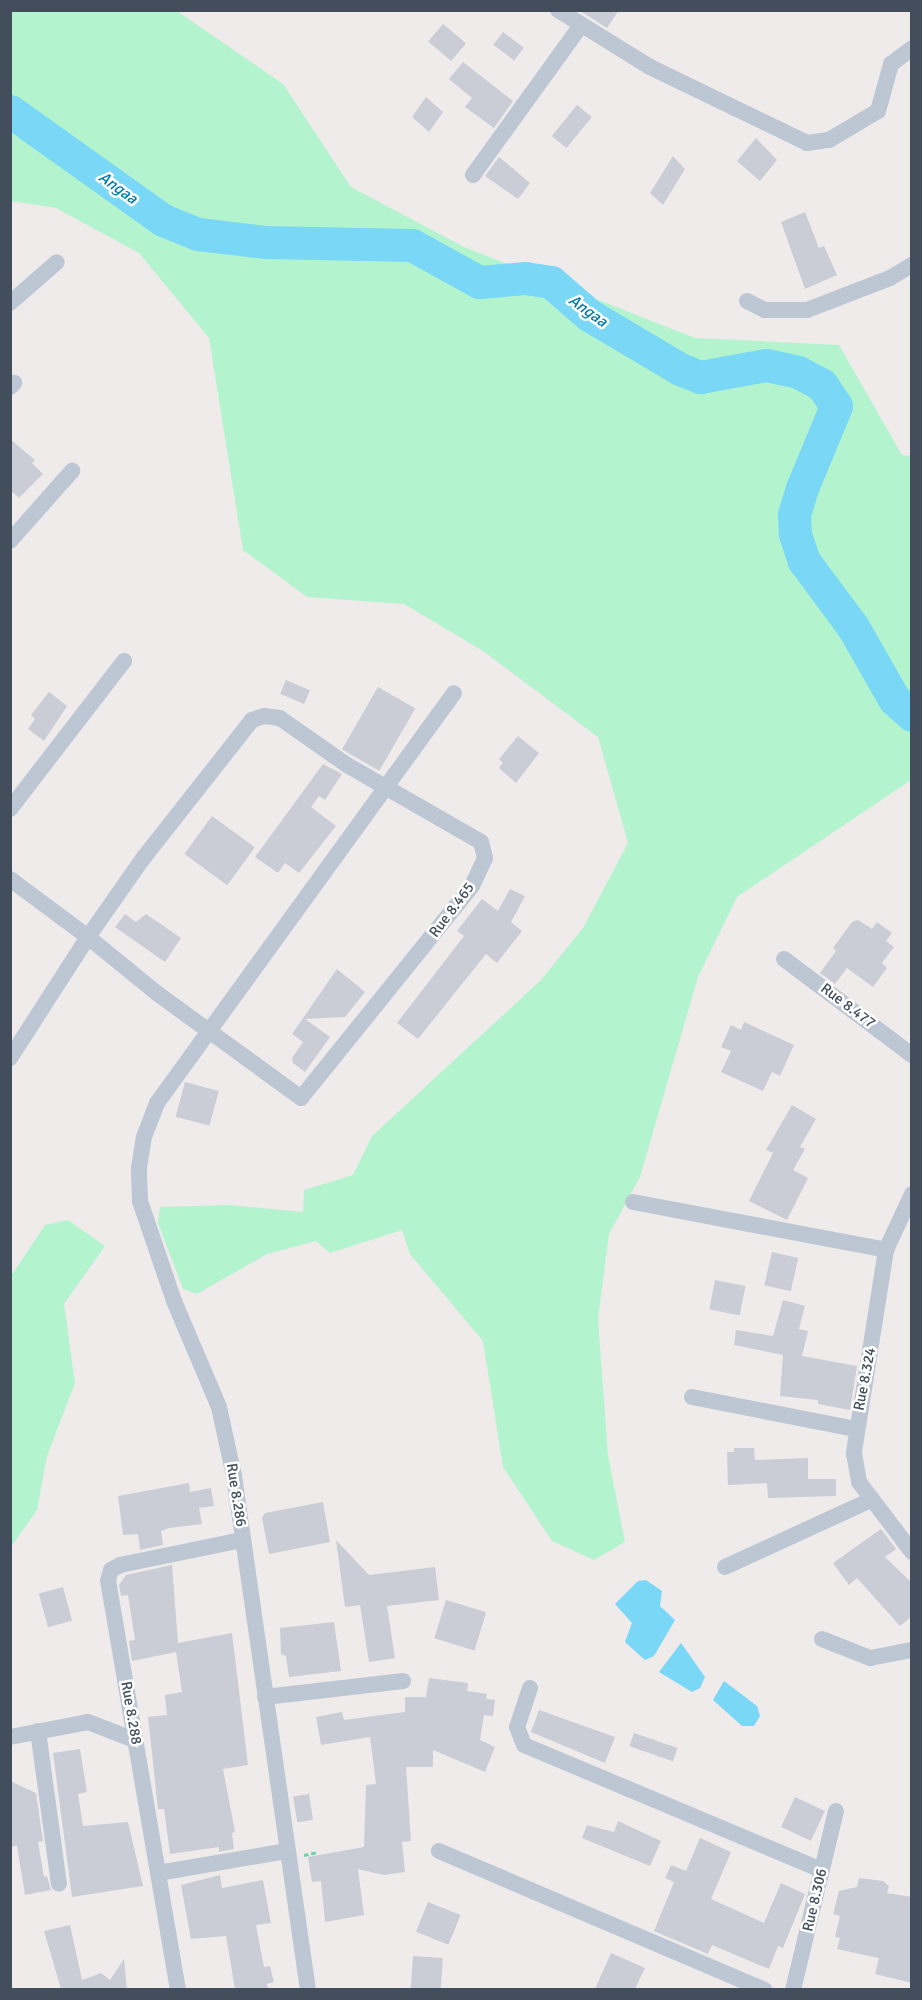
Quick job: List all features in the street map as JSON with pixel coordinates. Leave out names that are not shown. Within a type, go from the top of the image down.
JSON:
[{"type":"street","points":[[558,10],[683,84],[807,143],[829,140],[878,111],[891,64],[912,48]]},
{"type":"street","points":[[473,175],[581,25]]},
{"type":"street","points":[[10,303],[57,262]]},
{"type":"street","points":[[747,301],[765,310],[807,310],[871,286],[912,265]]},
{"type":"street","points":[[14,529],[72,471]]},
{"type":"street","points":[[10,809],[124,661]]},
{"type":"street","name":"Rue 8.286","points":[[308,1989],[234,1476],[219,1407],[174,1301],[140,1201],[139,1168],[144,1137],[157,1103],[453,693]]},
{"type":"street","name":"Rue 8.465","points":[[10,879],[301,1098],[472,886],[485,858],[482,842],[388,786],[347,765],[280,718],[264,716],[252,720],[208,771],[88,937]]},
{"type":"street","points":[[10,1058],[88,937]]},
{"type":"street","name":"Rue 8.477","points":[[784,959],[912,1055]]},
{"type":"street","name":"Rue 8.324","points":[[912,1194],[886,1250],[880,1304],[855,1429],[854,1467],[871,1500],[912,1552]]},
{"type":"street","points":[[633,1202],[886,1250]]},
{"type":"street","points":[[692,1397],[855,1429]]},
{"type":"street","points":[[725,1567],[871,1500]]},
{"type":"street","name":"Rue 8.288","points":[[178,1989],[108,1581],[111,1570],[242,1540]]},
{"type":"street","points":[[822,1639],[870,1658],[912,1650]]},
{"type":"street","points":[[265,1697],[403,1682]]},
{"type":"street","points":[[530,1688],[518,1727],[524,1745],[822,1870]]},
{"type":"street","points":[[10,1737],[88,1722],[135,1740]]},
{"type":"street","points":[[38,1731],[59,1884]]},
{"type":"street","name":"Rue 8.306","points":[[793,1989],[836,1811]]},
{"type":"street","points":[[158,1873],[287,1851]]},
{"type":"street","points":[[440,1851],[765,1989]]},
{"type":"green space","points":[[10,11],[177,11],[283,84],[351,187],[464,247],[695,338],[839,345],[902,455],[911,456],[911,780],[737,897],[698,977],[640,1177],[609,1234],[598,1319],[608,1455],[625,1542],[594,1560],[552,1541],[503,1467],[483,1341],[410,1254],[402,1230],[330,1253],[316,1241],[267,1254],[197,1294],[183,1289],[158,1223],[160,1207],[229,1205],[303,1212],[304,1190],[353,1175],[372,1136],[541,980],[583,928],[628,843],[598,737],[483,651],[404,604],[307,597],[243,550],[209,338],[139,253],[56,208],[11,201]]},
{"type":"green space","points":[[68,1220],[105,1246],[64,1304],[75,1383],[47,1456],[37,1510],[11,1547],[11,1276],[45,1225]]},
{"type":"water","points":[[646,1580],[662,1591],[660,1606],[675,1620],[654,1656],[645,1660],[625,1642],[632,1623],[615,1604],[638,1581]]},
{"type":"water","points":[[681,1643],[705,1677],[700,1688],[692,1692],[659,1672]]},
{"type":"water","points":[[724,1681],[757,1706],[760,1716],[754,1726],[742,1726],[713,1700]]},
{"type":"building","points":[[579,10],[619,10],[607,28]]},
{"type":"building","points":[[443,24],[466,43],[451,61],[428,42]]},
{"type":"building","points":[[503,32],[524,48],[514,60],[493,45]]},
{"type":"building","points":[[463,62],[513,101],[494,128],[465,107],[472,98],[449,79]]},
{"type":"building","points":[[426,97],[443,112],[429,132],[412,117]]},
{"type":"building","points":[[577,105],[592,117],[567,148],[552,136]]},
{"type":"building","points":[[756,138],[777,160],[760,181],[737,161]]},
{"type":"building","points":[[673,156],[685,169],[663,205],[650,193]]},
{"type":"building","points":[[499,157],[530,183],[518,199],[485,176]]},
{"type":"building","points":[[805,212],[819,248],[824,246],[837,275],[805,289],[781,222]]},
{"type":"building","points":[[10,439],[35,460],[32,463],[43,474],[19,498],[10,490]]},
{"type":"building","points":[[286,680],[310,690],[304,704],[280,694]]},
{"type":"building","points":[[378,687],[415,708],[379,771],[342,749]]},
{"type":"building","points":[[49,692],[67,706],[44,741],[28,729],[35,719],[31,715]]},
{"type":"building","points":[[518,736],[539,753],[516,783],[499,768],[503,763],[499,759]]},
{"type":"building","points":[[323,764],[342,774],[325,800],[319,796],[311,807],[336,826],[299,873],[285,863],[278,873],[255,857]]},
{"type":"building","points":[[212,816],[255,847],[227,885],[184,854]]},
{"type":"building","points":[[510,889],[525,896],[511,922],[522,931],[497,963],[486,954],[418,1039],[397,1023],[464,936],[457,931],[482,899],[498,911]]},
{"type":"building","points":[[125,914],[136,922],[146,914],[181,938],[165,962],[115,927]]},
{"type":"building","points":[[858,920],[872,929],[877,922],[892,933],[886,941],[894,947],[882,963],[887,968],[873,987],[847,968],[835,984],[820,973],[836,951],[833,948],[852,922]]},
{"type":"building","points":[[337,969],[365,992],[345,1017],[305,1019],[330,1037],[305,1072],[293,1063],[292,1058],[303,1042],[292,1034]]},
{"type":"building","points":[[744,1022],[794,1045],[780,1076],[772,1072],[763,1091],[721,1072],[731,1051],[721,1047],[731,1025],[741,1030]]},
{"type":"building","points":[[185,1082],[219,1091],[209,1126],[176,1117]]},
{"type":"building","points":[[792,1105],[816,1119],[800,1147],[805,1149],[793,1170],[808,1178],[787,1220],[749,1201],[773,1153],[766,1150]]},
{"type":"building","points":[[772,1252],[798,1258],[791,1291],[764,1285]]},
{"type":"building","points":[[715,1280],[745,1286],[740,1315],[709,1309]]},
{"type":"building","points":[[783,1300],[805,1306],[799,1329],[808,1331],[802,1356],[857,1366],[850,1410],[818,1404],[818,1400],[780,1396],[783,1355],[734,1345],[736,1330],[773,1336]]},
{"type":"building","points":[[734,1448],[754,1448],[755,1460],[808,1458],[808,1479],[836,1479],[836,1496],[768,1498],[767,1483],[728,1485],[727,1452],[734,1452]]},
{"type":"building","points":[[189,1483],[190,1492],[211,1488],[214,1506],[199,1508],[202,1524],[161,1531],[163,1545],[140,1550],[138,1534],[123,1535],[118,1496]]},
{"type":"building","points":[[323,1502],[330,1542],[269,1554],[262,1518],[265,1513]]},
{"type":"building","points":[[881,1529],[896,1549],[885,1557],[912,1583],[912,1616],[900,1626],[857,1578],[849,1585],[833,1563]]},
{"type":"building","points":[[336,1540],[369,1575],[435,1567],[439,1600],[387,1606],[395,1658],[369,1662],[360,1605],[345,1607]]},
{"type":"building","points":[[172,1565],[178,1643],[232,1633],[248,1765],[223,1769],[235,1832],[232,1833],[234,1849],[219,1852],[219,1847],[170,1854],[164,1809],[158,1809],[148,1717],[167,1715],[165,1695],[182,1692],[176,1652],[132,1661],[129,1641],[135,1640],[128,1595],[121,1596],[119,1585],[126,1575]]},
{"type":"building","points":[[63,1587],[72,1621],[48,1627],[39,1593]]},
{"type":"building","points":[[446,1600],[486,1612],[474,1651],[434,1638]]},
{"type":"building","points":[[334,1622],[341,1671],[289,1677],[286,1656],[281,1654],[280,1628]]},
{"type":"building","points":[[429,1678],[468,1683],[467,1691],[487,1694],[486,1699],[495,1700],[493,1716],[484,1715],[480,1740],[495,1747],[485,1772],[433,1750],[433,1767],[406,1767],[411,1841],[402,1842],[405,1872],[384,1875],[358,1869],[364,1915],[325,1922],[321,1881],[312,1882],[308,1857],[364,1847],[366,1785],[376,1784],[370,1737],[321,1745],[316,1717],[342,1712],[344,1720],[405,1712],[405,1697],[426,1697]]},
{"type":"building","points":[[539,1710],[615,1737],[605,1763],[531,1732]]},
{"type":"building","points":[[634,1733],[677,1748],[673,1761],[629,1746]]},
{"type":"building","points":[[80,1749],[87,1792],[78,1794],[83,1826],[128,1822],[143,1886],[72,1897],[53,1753]]},
{"type":"building","points":[[10,1781],[36,1793],[43,1841],[38,1842],[44,1877],[47,1876],[51,1890],[25,1895],[17,1846],[10,1847]]},
{"type":"building","points":[[309,1794],[313,1820],[297,1822],[293,1797]]},
{"type":"building","points":[[795,1797],[825,1811],[811,1841],[781,1827]]},
{"type":"building","points":[[618,1821],[661,1841],[650,1866],[582,1838],[587,1825],[614,1832]]},
{"type":"building","points":[[700,1838],[731,1852],[711,1899],[764,1923],[781,1883],[805,1894],[783,1948],[778,1946],[769,1969],[712,1945],[708,1954],[654,1931],[674,1882],[665,1878],[671,1865],[686,1871]]},
{"type":"building","points":[[220,1875],[222,1888],[263,1880],[271,1923],[256,1925],[264,1967],[270,1966],[274,1982],[267,1984],[268,1989],[235,1989],[226,1936],[191,1939],[181,1885]]},
{"type":"building","points":[[859,1878],[883,1881],[889,1886],[887,1893],[912,1897],[912,1983],[875,1974],[879,1958],[837,1949],[840,1938],[835,1937],[840,1916],[833,1914],[839,1891],[857,1887]]},
{"type":"building","points":[[428,1902],[460,1915],[448,1945],[416,1932]]},
{"type":"building","points":[[70,1925],[82,1980],[101,1973],[110,1980],[124,1959],[127,1989],[61,1989],[44,1931]]},
{"type":"building","points":[[611,1953],[645,1968],[635,1989],[595,1989]]},
{"type":"building","points":[[413,1956],[443,1958],[441,1990],[411,1989]]},
{"type":"waterway","name":"Angaa","points":[[10,111],[163,220],[198,234],[265,242],[412,245],[479,282],[525,278],[551,282],[589,315],[680,369],[700,377],[766,365],[798,372],[822,385],[836,406],[802,488],[794,515],[795,534],[804,561],[853,627],[894,699],[912,715]]}]
